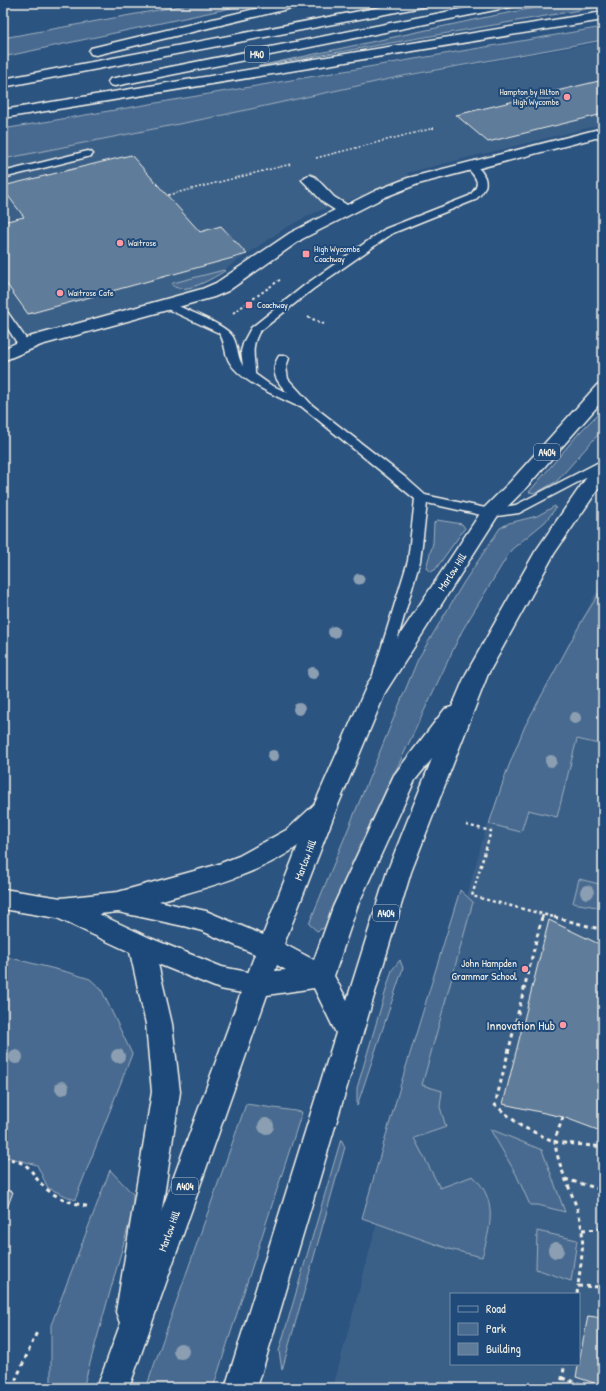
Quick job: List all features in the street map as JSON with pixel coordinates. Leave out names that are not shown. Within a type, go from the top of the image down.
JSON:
[{"type":"main road","points":[[86,53],[296,3]]},
{"type":"main road","name":"M40","points":[[3,83],[422,3]]},
{"type":"main road","name":"M40","points":[[3,104],[510,3]]},
{"type":"main road","name":"M40","points":[[3,114],[603,16]]},
{"type":"main road","points":[[3,72],[56,60]]},
{"type":"main road","points":[[3,356],[36,341],[208,293],[222,287],[296,236],[345,210],[413,181],[603,132]]},
{"type":"main road","points":[[310,180],[329,200],[345,210]]},
{"type":"main road","name":"Marlow Hill","points":[[118,1376],[270,949],[324,810],[376,689],[490,513],[517,486],[603,389]]},
{"type":"main road","name":"A404","points":[[241,1388],[399,872],[477,674],[545,552],[603,468]]},
{"type":"main road","name":"A404","points":[[321,976],[345,907],[406,775],[468,697]]},
{"type":"main road","points":[[3,899],[61,908],[118,902],[219,874],[248,862],[296,836],[324,810]]},
{"type":"main road","points":[[118,902],[206,921],[270,949],[321,976],[350,1033]]},
{"type":"main road","points":[[61,908],[142,946],[220,978],[258,985],[321,976]]},
{"type":"main road","points":[[118,1376],[166,1092],[159,1024],[142,946]]},
{"type":"lane","points":[[3,175],[88,154]]},
{"type":"lane","points":[[250,374],[248,346],[249,341],[256,330],[309,287],[389,231],[472,198],[481,191],[482,184],[481,176],[471,166]]},
{"type":"lane","points":[[167,305],[223,331],[228,337],[234,361],[240,369],[250,374],[265,386],[308,407]]},
{"type":"lane","points":[[3,313],[25,346]]},
{"type":"lane","points":[[283,358],[280,367],[282,380],[308,407],[402,481],[421,498],[490,513],[519,510],[603,464]]},
{"type":"lane","points":[[376,689],[414,562],[421,498]]},
{"type":"path","points":[[466,825],[491,831],[472,896],[603,930]]},
{"type":"path","points":[[543,915],[495,1105],[521,1126],[555,1142],[603,1147]]},
{"type":"path","points":[[602,946],[603,941]]},
{"type":"path","points":[[563,1118],[555,1142],[582,1230],[583,1249],[577,1293]]},
{"type":"path","points":[[3,1158],[24,1162],[32,1169],[39,1182],[53,1194],[70,1203],[90,1207]]},
{"type":"path","points":[[565,1178],[603,1190]]},
{"type":"path","points":[[582,1230],[603,1229]]},
{"type":"path","points":[[578,1286],[603,1287]]},
{"type":"path","points":[[12,1388],[37,1332]]},
{"type":"path","points":[[560,1388],[565,1365]]},
{"type":"path","points":[[562,1378],[578,1386],[592,1388]]},
{"type":"shaded area","points":[[603,42],[603,124],[406,173],[411,178],[316,212],[285,228],[195,290],[3,345],[3,147]]},
{"type":"shaded area","name":"John Hampden Grammar School","points":[[603,579],[603,1388],[333,1388],[409,1103],[484,835],[528,723]]},
{"type":"green space","points":[[197,3],[254,3],[3,57],[3,38]]},
{"type":"green space","points":[[560,3],[603,3],[603,6],[259,66],[487,17]]},
{"type":"green space","points":[[603,27],[603,40],[403,76],[214,117],[3,159],[3,129]]},
{"type":"green space","points":[[225,271],[191,287],[177,288],[172,285],[173,283]]},
{"type":"green space","points":[[603,409],[603,429],[557,481],[536,493],[529,492],[580,432]]},
{"type":"green space","points":[[555,506],[556,508],[545,522],[511,550],[462,631],[361,844],[328,926],[317,931],[309,924],[418,659],[464,582],[500,528],[509,523],[537,516]]},
{"type":"green space","points":[[437,520],[462,524],[465,528],[435,570],[430,572],[426,568],[433,543],[434,523]]},
{"type":"green space","points":[[603,587],[603,745],[577,739],[557,817],[528,810],[521,832],[489,824],[506,773],[525,726],[583,619]]},
{"type":"green space","points":[[579,879],[603,885],[603,908],[573,903]]},
{"type":"green space","points":[[460,890],[473,902],[422,1085],[442,1091],[440,1107],[446,1127],[414,1138],[440,1188],[473,1176],[481,1185],[489,1205],[490,1215],[488,1236],[482,1257],[449,1249],[362,1218]]},
{"type":"green space","points":[[3,956],[90,979],[101,989],[132,1054],[75,1200],[48,1188],[37,1165],[3,1156]]},
{"type":"green space","points":[[400,960],[403,968],[357,1106],[357,1088],[392,970]]},
{"type":"green space","points":[[246,1104],[302,1112],[213,1388],[146,1388]]},
{"type":"green space","points":[[490,1129],[542,1150],[565,1212],[538,1205],[530,1205],[516,1174]]},
{"type":"green space","points":[[341,1139],[345,1147],[282,1370],[279,1351]]},
{"type":"green space","points":[[110,1170],[133,1194],[133,1210],[83,1388],[51,1388],[51,1325]]},
{"type":"green space","points":[[537,1231],[577,1240],[571,1281],[536,1269]]},
{"type":"building","name":"Hampton by Hilton High Wycombe","points":[[603,80],[603,114],[488,142],[456,115]]},
{"type":"building","name":"Waitrose","points":[[131,155],[200,232],[221,226],[247,254],[28,314],[3,279],[3,222],[24,217],[3,189],[3,186]]},
{"type":"building","name":"Innovation Hub","points":[[549,920],[603,946],[603,1132],[563,1117],[503,1104]]},
{"type":"building","points":[[3,1189],[13,1192],[3,1219]]},
{"type":"building","points":[[588,1316],[603,1318],[603,1386],[576,1377],[578,1365],[580,1365],[580,1357]]},
{"type":"place","name":"Hampton by Hilton High Wycombe","points":[[567,97]]},
{"type":"place","name":"Waitrose","points":[[120,243]]},
{"type":"place","name":"High Wycombe Coachway","points":[[306,254]]},
{"type":"place","name":"Waitrose Cafe","points":[[60,293]]},
{"type":"place","name":"Coachway","points":[[249,305]]},
{"type":"place","name":"John Hampden Grammar School","points":[[525,969]]},
{"type":"place","name":"Innovation Hub","points":[[563,1025]]}]
